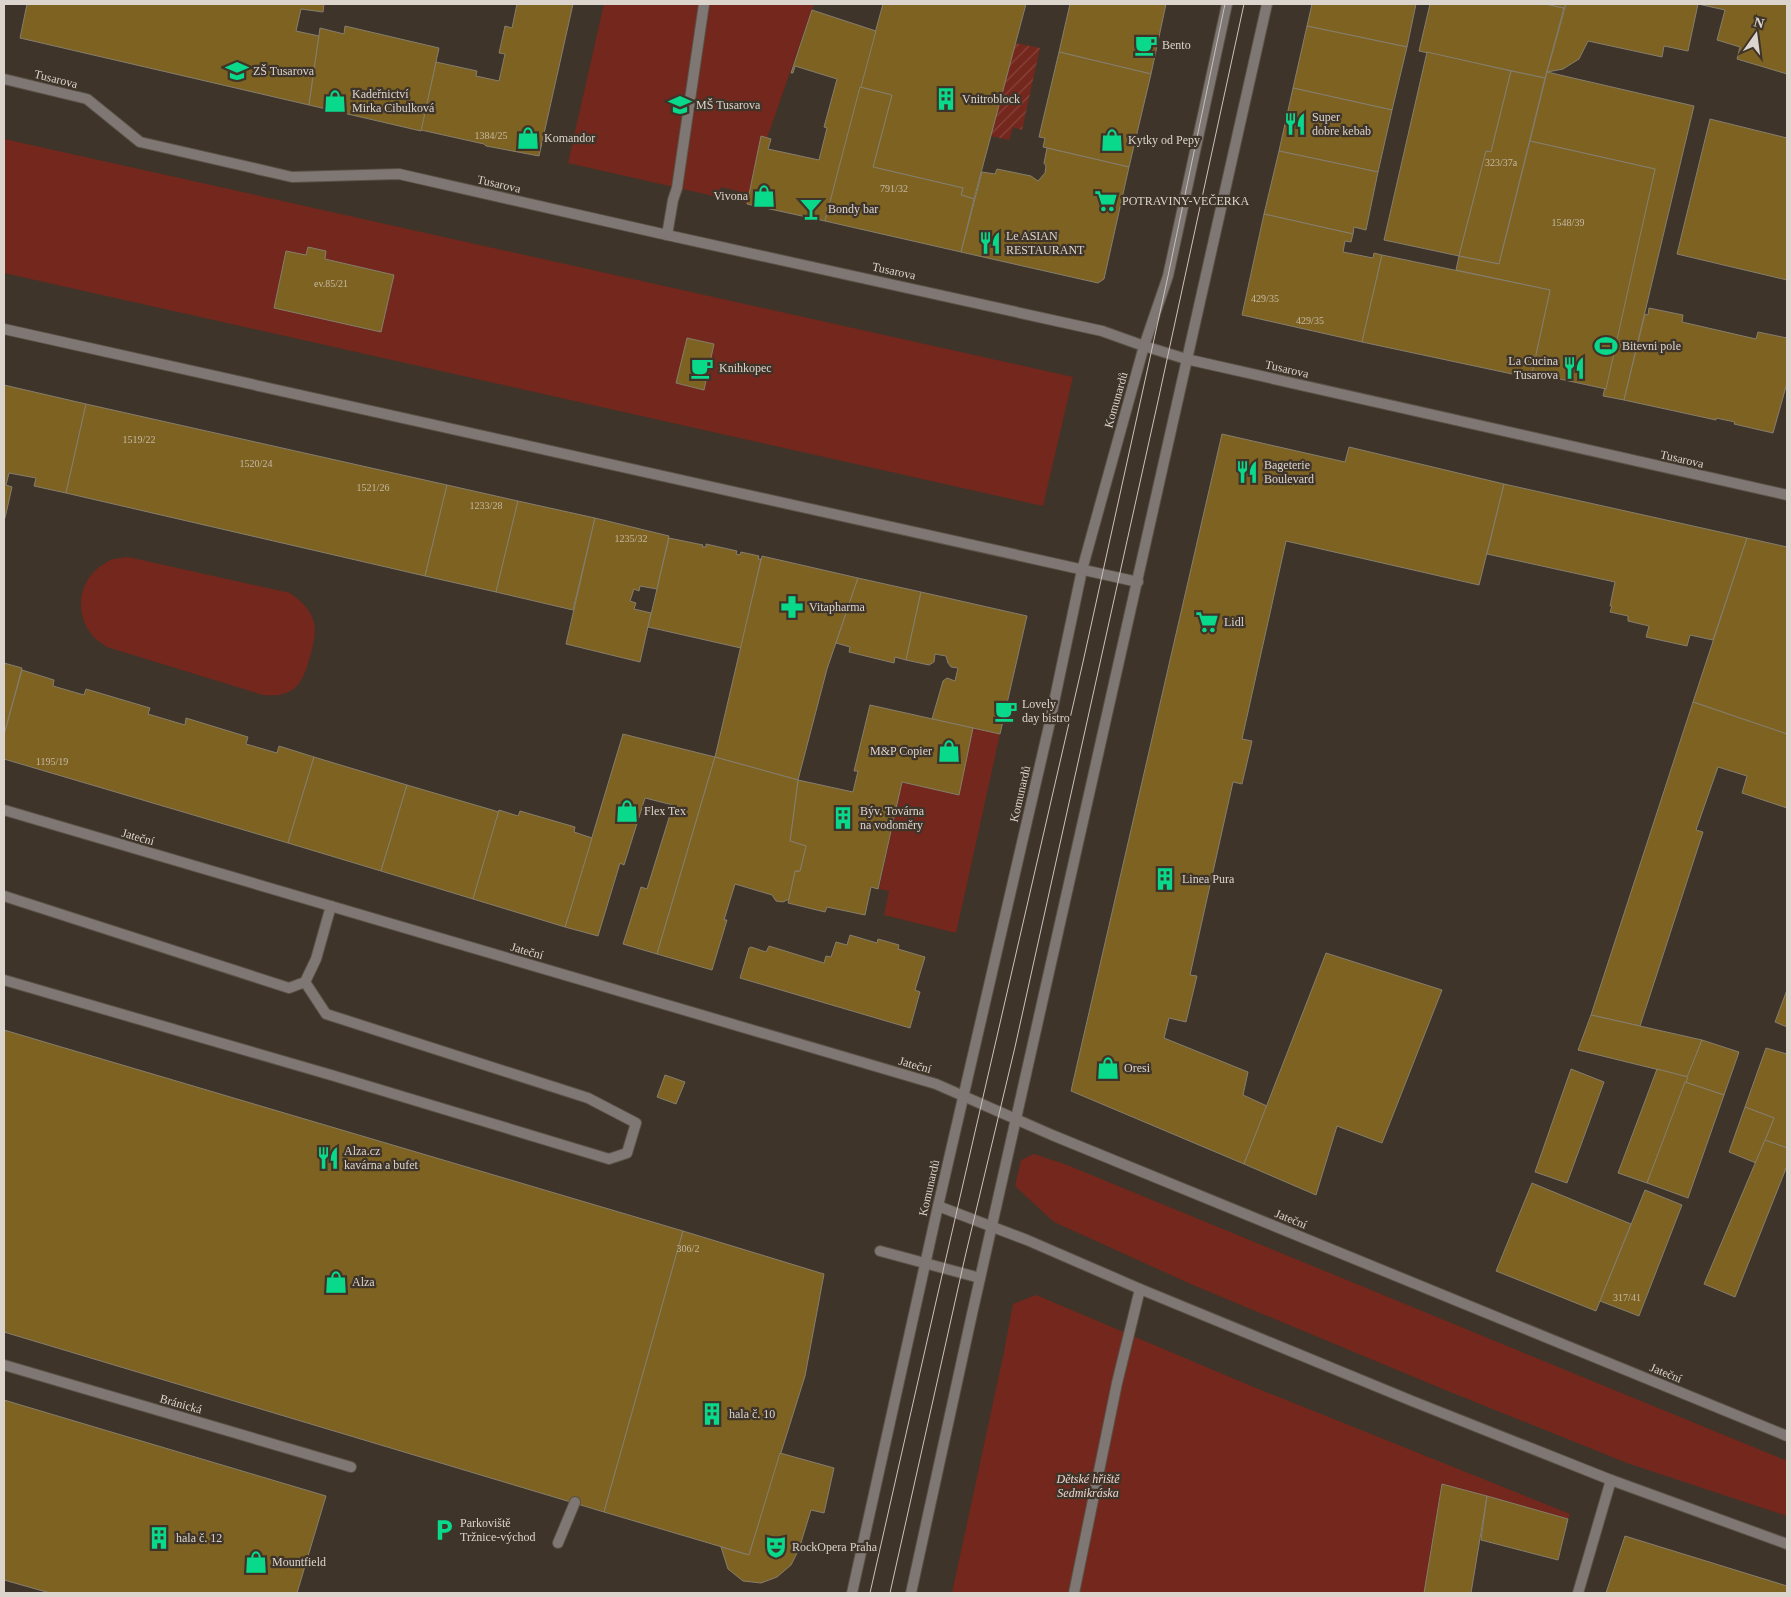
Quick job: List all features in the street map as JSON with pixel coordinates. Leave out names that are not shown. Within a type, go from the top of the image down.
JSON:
[{"type":"street","points":[[667,235],[677,188],[704,4]]},
{"type":"street","name":"Komunardů","points":[[852,1593],[938,1206],[1049,726],[1082,570],[1144,346],[1168,276],[1227,4]]},
{"type":"street","points":[[911,1593],[1186,360],[1268,4]]},
{"type":"street","name":"Tusarova","points":[[4,79],[88,99],[140,142],[292,178],[399,174],[1102,331],[1186,360],[1787,495]]},
{"type":"street","points":[[4,329],[1138,582]]},
{"type":"street","name":"Jateční","points":[[4,810],[936,1084],[1016,1120],[1787,1436]]},
{"type":"street","points":[[4,896],[289,988],[305,982],[316,959],[331,906]]},
{"type":"street","points":[[4,980],[609,1159],[627,1153],[636,1123],[588,1098],[326,1014],[305,982]]},
{"type":"street","points":[[938,1206],[1027,1240],[1394,1394],[1611,1480],[1787,1544]]},
{"type":"street","points":[[880,1251],[980,1278]]},
{"type":"street","points":[[1074,1593],[1117,1382],[1140,1289]]},
{"type":"street","name":"Bránická","points":[[4,1365],[351,1467]]},
{"type":"street","points":[[1578,1593],[1611,1480]]},
{"type":"street","points":[[558,1543],[575,1502]]},
{"type":"green space","name":"MŠ Tusarova","points":[[604,4],[814,4],[767,138],[761,137],[747,204],[744,203],[746,193],[721,187],[718,197],[568,163]]},
{"type":"green space","points":[[1015,43],[1040,48],[1022,130],[1013,127],[1009,140],[991,136]]},
{"type":"green space","points":[[4,139],[1073,377],[1043,506],[4,273]],"holes":[[[308,247],[326,251],[325,259],[394,275],[381,332],[274,308],[286,251],[306,255]],[[687,338],[714,344],[704,390],[676,383]]]},
{"type":"green space","points":[[128,557],[290,593],[294,596],[309,611],[315,627],[308,663],[297,686],[284,694],[263,695],[107,647],[97,640],[86,625],[82,615],[82,594],[91,575],[99,567],[111,560]]},
{"type":"green space","points":[[973,728],[1000,734],[956,933],[884,915],[889,891],[879,889],[902,782],[958,795]]},
{"type":"green space","points":[[1034,1154],[1067,1165],[1787,1461],[1787,1516],[1627,1463],[1193,1285],[1054,1222],[1015,1186],[1021,1160]]},
{"type":"green space","name":"Dětské hřiště Sedmikráska","points":[[1036,1295],[1251,1386],[1570,1514],[1568,1519],[1442,1484],[1424,1593],[952,1593],[1013,1304]]},
{"type":"building","name":"ZŠ Tusarova","points":[[27,4],[324,4],[323,12],[301,9],[296,31],[319,36],[309,105],[20,38]]},
{"type":"building","points":[[517,4],[573,4],[539,156],[486,146],[421,130],[436,62],[477,71],[476,76],[499,81],[505,54],[499,53],[505,26],[512,28]]},
{"type":"building","name":"Vnitroblock","points":[[883,4],[1026,4],[974,199],[961,195],[963,188],[873,167],[892,95],[860,87]]},
{"type":"building","points":[[1070,4],[1166,4],[1151,74],[1059,52]]},
{"type":"building","points":[[1312,4],[1416,4],[1407,47],[1307,26]]},
{"type":"building","points":[[1430,4],[1545,4],[1564,8],[1545,78],[1419,51]]},
{"type":"building","points":[[1545,4],[1566,4],[1564,8]]},
{"type":"building","points":[[1566,4],[1698,4],[1688,51],[1664,46],[1662,57],[1588,41],[1579,59],[1563,69],[1547,72]]},
{"type":"building","points":[[1698,4],[1787,4],[1787,74],[1737,59],[1740,47],[1717,40],[1725,10]]},
{"type":"building","points":[[812,10],[876,31],[825,221],[747,204],[761,136],[771,139],[768,149],[819,160],[827,128],[824,127],[837,79],[795,66],[793,73],[791,73]]},
{"type":"building","points":[[345,26],[439,48],[421,131],[309,105],[320,28],[344,34]]},
{"type":"building","points":[[1307,26],[1407,47],[1392,110],[1293,88]]},
{"type":"building","points":[[1059,52],[1151,74],[1129,167],[1043,147],[1045,138],[1039,137]]},
{"type":"building","points":[[1427,52],[1511,71],[1491,152],[1486,151],[1459,256],[1384,240]]},
{"type":"building","points":[[1511,71],[1545,78],[1499,264],[1459,256],[1486,151],[1491,152]]},
{"type":"building","points":[[1547,72],[1694,106],[1624,400],[1603,396],[1655,169],[1530,141]]},
{"type":"building","points":[[860,87],[892,95],[873,167],[963,188],[961,195],[974,199],[961,252],[825,221]]},
{"type":"building","points":[[1293,88],[1392,110],[1378,172],[1279,151]]},
{"type":"building","points":[[1710,119],[1787,138],[1787,280],[1677,254]]},
{"type":"building","points":[[1530,141],[1655,169],[1606,389],[1532,373],[1550,290],[1456,270],[1459,256],[1499,264]]},
{"type":"building","points":[[1047,148],[1129,167],[1104,279],[1098,283],[961,252],[982,172],[995,174],[997,169],[1031,176],[1038,181],[1045,173],[1046,166],[1044,163]]},
{"type":"building","points":[[1279,151],[1378,172],[1366,230],[1354,227],[1353,234],[1264,214]]},
{"type":"building","points":[[1264,214],[1353,234],[1351,242],[1345,241],[1343,252],[1373,258],[1374,253],[1382,255],[1362,342],[1242,315]]},
{"type":"building","points":[[308,247],[326,251],[325,259],[394,275],[381,332],[274,308],[286,251],[306,255]]},
{"type":"building","points":[[1382,255],[1550,290],[1531,378],[1362,342]]},
{"type":"building","points":[[1649,308],[1683,315],[1682,322],[1756,339],[1758,332],[1787,338],[1787,383],[1773,433],[1734,424],[1735,422],[1716,418],[1716,420],[1624,400],[1645,314],[1648,315]]},
{"type":"building","points":[[687,338],[714,344],[704,390],[676,383]]},
{"type":"building","points":[[4,385],[86,404],[66,493],[34,486],[36,478],[9,473],[6,485],[12,487],[5,518],[4,518]]},
{"type":"building","points":[[86,404],[447,485],[425,576],[66,493]]},
{"type":"building","name":"Linea Pura","points":[[1222,434],[1345,462],[1349,447],[1504,484],[1479,585],[1286,541],[1242,739],[1252,741],[1242,784],[1233,782],[1190,975],[1197,976],[1186,1022],[1169,1018],[1164,1038],[1248,1072],[1243,1095],[1267,1106],[1244,1164],[1071,1091]]},
{"type":"building","points":[[1504,484],[1747,538],[1713,640],[1690,635],[1687,646],[1646,637],[1649,626],[1628,621],[1628,616],[1610,612],[1615,582],[1487,554]]},
{"type":"building","points":[[447,485],[518,501],[496,592],[425,576]]},
{"type":"building","points":[[518,501],[595,518],[573,610],[496,592]]},
{"type":"building","points":[[595,518],[669,536],[657,589],[640,586],[639,591],[634,589],[630,601],[636,603],[634,609],[651,613],[640,662],[566,644]]},
{"type":"building","points":[[669,538],[703,545],[702,547],[706,547],[706,544],[737,551],[736,554],[740,555],[741,552],[759,556],[758,559],[761,559],[741,648],[648,627]]},
{"type":"building","points":[[1747,538],[1787,547],[1787,734],[1693,702]]},
{"type":"building","points":[[762,556],[858,578],[827,669],[798,780],[715,757]]},
{"type":"building","points":[[858,578],[921,592],[906,660],[895,657],[894,663],[849,652],[850,647],[836,643]]},
{"type":"building","points":[[921,592],[1027,616],[1000,734],[932,719],[943,681],[947,678],[955,681],[958,668],[951,667],[946,656],[935,654],[934,662],[929,665],[906,660]]},
{"type":"building","points":[[4,663],[22,668],[4,735]]},
{"type":"building","points":[[22,670],[54,680],[53,686],[84,695],[86,689],[150,708],[148,714],[185,725],[186,718],[248,737],[246,744],[277,753],[279,746],[314,757],[288,843],[4,759],[4,735]]},
{"type":"building","points":[[1693,702],[1787,734],[1787,808],[1742,793],[1747,776],[1718,767],[1696,830],[1703,832],[1640,1026],[1591,1015]]},
{"type":"building","name":"Býv. Továrna na vodoměry","points":[[870,705],[973,728],[959,795],[902,782],[878,889],[871,887],[865,915],[827,907],[825,912],[788,903],[795,871],[800,871],[806,846],[790,841],[798,780],[853,792],[858,771],[854,771]]},
{"type":"building","points":[[623,734],[715,757],[657,954],[623,944],[641,887],[647,889],[673,805],[645,798],[624,865],[620,863],[598,936],[565,927]]},
{"type":"building","points":[[314,757],[407,785],[381,871],[288,843]]},
{"type":"building","points":[[715,757],[798,780],[790,841],[806,846],[800,871],[795,871],[789,899],[783,902],[776,901],[772,895],[735,884],[724,920],[727,920],[712,970],[657,954]]},
{"type":"building","points":[[407,785],[499,812],[473,899],[381,871]]},
{"type":"building","points":[[499,810],[518,816],[520,811],[575,827],[574,832],[592,838],[565,927],[473,899]]},
{"type":"building","points":[[850,935],[877,943],[878,939],[899,945],[898,949],[925,957],[915,990],[920,992],[910,1028],[740,978],[749,948],[751,947],[766,952],[769,946],[824,963],[826,956],[831,957],[836,942],[847,945]]},
{"type":"building","points":[[1326,953],[1442,990],[1382,1143],[1337,1126],[1316,1195],[1244,1164]]},
{"type":"building","points":[[1787,990],[1787,1027],[1775,1022]]},
{"type":"building","points":[[1591,1015],[1702,1040],[1688,1077],[1578,1050]]},
{"type":"building","name":"Alza","points":[[4,1030],[683,1231],[604,1512],[4,1332]]},
{"type":"building","points":[[1702,1040],[1739,1052],[1724,1095],[1685,1082]]},
{"type":"building","points":[[1766,1048],[1787,1054],[1787,1148],[1765,1140],[1774,1118],[1745,1107]]},
{"type":"building","points":[[1571,1069],[1604,1082],[1567,1183],[1535,1172]]},
{"type":"building","points":[[1657,1069],[1688,1077],[1647,1183],[1618,1173]]},
{"type":"building","points":[[665,1075],[685,1082],[676,1104],[657,1097]]},
{"type":"building","points":[[1685,1082],[1724,1095],[1688,1198],[1647,1183]]},
{"type":"building","points":[[1745,1107],[1774,1118],[1756,1163],[1729,1152]]},
{"type":"building","points":[[1765,1140],[1787,1148],[1787,1166],[1735,1297],[1704,1284]]},
{"type":"building","points":[[1532,1183],[1631,1224],[1596,1311],[1496,1271]]},
{"type":"building","points":[[1645,1190],[1682,1205],[1639,1316],[1600,1301]]},
{"type":"building","name":"hala č. 10","points":[[683,1231],[824,1274],[805,1376],[749,1555],[604,1512]]},
{"type":"building","name":"hala č. 12","points":[[4,1400],[326,1496],[297,1593],[50,1593],[4,1580]]},
{"type":"building","points":[[780,1453],[834,1468],[824,1513],[811,1510],[799,1549],[791,1565],[777,1577],[761,1583],[743,1581],[728,1569],[721,1547],[749,1555]]},
{"type":"building","points":[[1442,1484],[1487,1496],[1471,1593],[1424,1593]]},
{"type":"building","points":[[1487,1496],[1568,1519],[1558,1560],[1481,1540]]},
{"type":"building","points":[[1625,1536],[1787,1586],[1787,1593],[1606,1593]]},
{"type":"tram line","points":[[870,1593],[1083,662],[1168,276],[1225,4]]},
{"type":"tram line","points":[[890,1593],[965,1257],[1015,1047],[1244,4]]},
{"type":"place","name":"Bento","points":[[1146,45]]},
{"type":"place","name":"ZŠ Tusarova","points":[[237,71]]},
{"type":"place","name":"Vnitroblock","points":[[946,99]]},
{"type":"place","name":"Kadeřnictví Mirka Cibulková","points":[[335,101]]},
{"type":"place","name":"MŠ Tusarova","points":[[680,105]]},
{"type":"place","name":"Super dobre kebab","points":[[1295,124]]},
{"type":"place","name":"Komandor","points":[[528,138]]},
{"type":"place","name":"Kytky od Pepy","points":[[1112,140]]},
{"type":"place","name":"Vivona","points":[[764,196]]},
{"type":"place","name":"POTRAVINY-VEČERKA","points":[[1106,201]]},
{"type":"place","name":"Bondy bar","points":[[811,209]]},
{"type":"place","name":"Le ASIAN RESTAURANT","points":[[990,243]]},
{"type":"place","name":"Bitevni pole","points":[[1606,346]]},
{"type":"place","name":"Knihkopec","points":[[702,368]]},
{"type":"place","name":"La Cucina Tusarova","points":[[1574,368]]},
{"type":"place","name":"Bageterie Boulevard","points":[[1247,472]]},
{"type":"place","name":"Vitapharma","points":[[792,607]]},
{"type":"place","name":"Lidl","points":[[1207,622]]},
{"type":"place","name":"Lovely day bistro","points":[[1006,711]]},
{"type":"place","name":"M&P Copier","points":[[949,751]]},
{"type":"place","name":"Flex Tex","points":[[627,811]]},
{"type":"place","name":"Býv. Továrna na vodoměry","points":[[843,818]]},
{"type":"place","name":"Linea Pura","points":[[1165,879]]},
{"type":"place","name":"Oresi","points":[[1108,1068]]},
{"type":"place","name":"Alza.cz kavárna a bufet","points":[[328,1158]]},
{"type":"place","name":"Alza","points":[[336,1282]]},
{"type":"place","name":"hala č. 10","points":[[712,1414]]},
{"type":"place","name":"Parkoviště Tržnice-východ","points":[[444,1530]]},
{"type":"place","name":"hala č. 12","points":[[159,1538]]},
{"type":"place","name":"RockOpera Praha","points":[[776,1547]]},
{"type":"place","name":"Mountfield","points":[[256,1562]]}]
